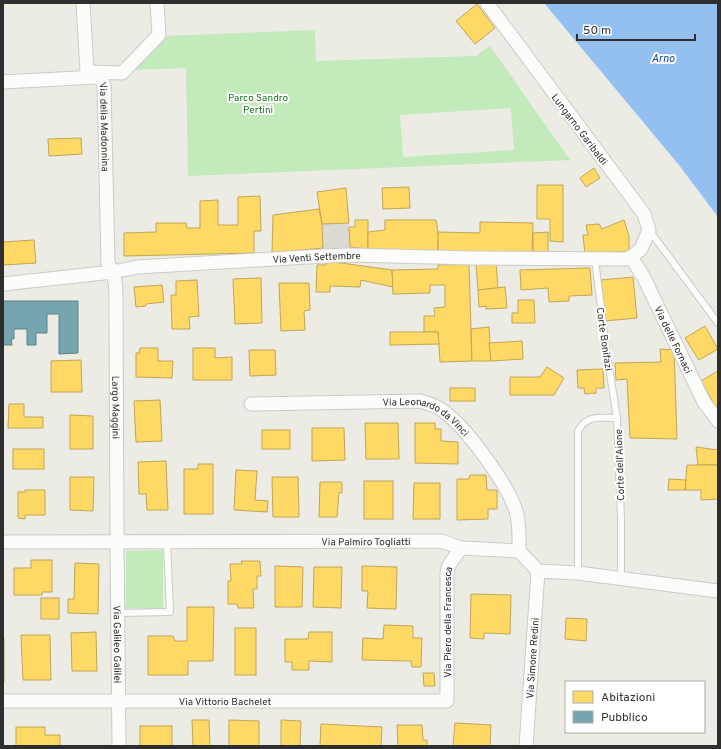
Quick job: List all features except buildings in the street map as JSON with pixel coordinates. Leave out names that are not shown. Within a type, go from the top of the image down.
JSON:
[{"type":"street","points":[[83,3],[87,72],[122,73],[159,36],[157,3]]},
{"type":"street","name":"Lungarno Garibaldi","points":[[487,3],[644,214],[649,230]]},
{"type":"street","name":"Via della Madonnina","points":[[3,82],[96,78],[102,80],[104,86],[108,263],[113,272]]},
{"type":"street","points":[[631,257],[641,249],[649,230]]},
{"type":"street","name":"Via Venti Settembre","points":[[3,284],[113,272],[137,267],[330,256],[595,260],[625,259],[631,257]]},
{"type":"street","name":"Via delle Fornaci","points":[[631,257],[650,290],[704,402],[718,421]]},
{"type":"street","name":"Largo Maggini","points":[[113,272],[116,307],[117,542]]},
{"type":"street","name":"Via Leonardo da Vinci","points":[[251,404],[420,401],[440,409],[464,431],[507,489],[514,503],[519,521],[519,551]]},
{"type":"street","name":"Via Palmiro Togliatti","points":[[3,542],[441,541],[461,548],[519,551]]},
{"type":"street","name":"Via Galileo Galilei","points":[[117,542],[119,746]]},
{"type":"street","name":"Via Piero della Francesca","points":[[447,701],[447,572],[449,565],[461,548]]},
{"type":"street","points":[[519,551],[538,571],[578,573],[718,591]]},
{"type":"street","name":"Via Simone Redini","points":[[526,746],[538,571]]},
{"type":"street","name":"Via Vittorio Bachelet","points":[[3,701],[447,701]]},
{"type":"lane","points":[[649,230],[718,323]]},
{"type":"lane","name":"Corte Bonifazi","points":[[595,260],[606,348],[617,418]]},
{"type":"lane","name":"Corte dell'Aione","points":[[578,573],[578,431],[584,422],[588,420],[595,418],[617,418],[622,579]]},
{"type":"lane","points":[[118,613],[170,612],[167,542]]},
{"type":"green space","name":"Parco Sandro Pertini","points":[[315,30],[316,61],[476,56],[490,46],[570,160],[188,176],[186,68],[131,70],[165,36]],"holes":[[[511,108],[514,150],[403,157],[400,115]]]},
{"type":"green space","points":[[163,550],[163,609],[126,608],[126,551]]},
{"type":"shaded area","points":[[349,223],[351,259],[324,260],[322,224]]},
{"type":"water","name":"Arno","points":[[544,3],[718,3],[718,217],[679,165]]}]
